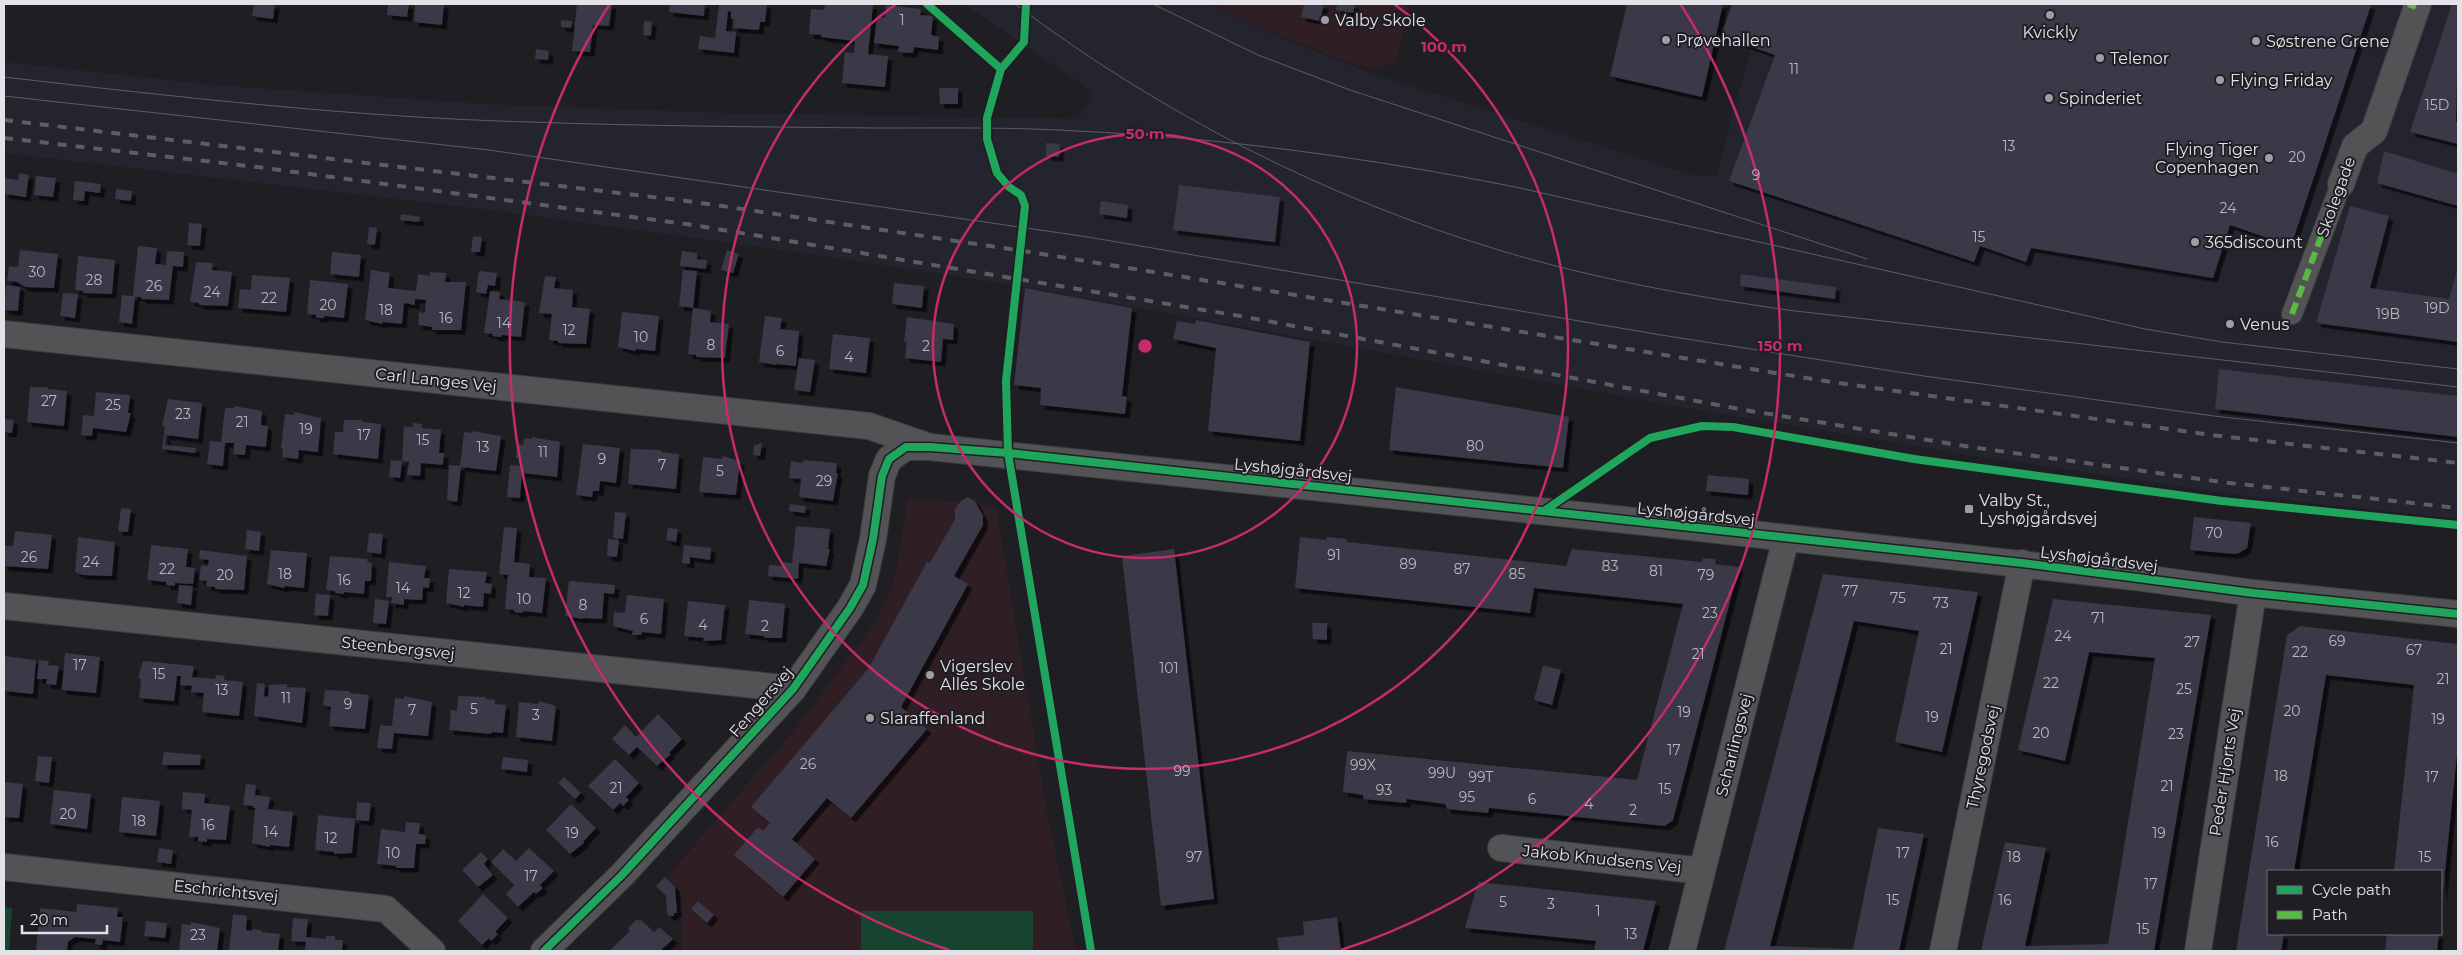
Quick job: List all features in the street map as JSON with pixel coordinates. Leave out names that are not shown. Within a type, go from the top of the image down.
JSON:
[{"type":"street","name":"Skolegade","points":[[2292,314],[2355,146],[2374,131],[2414,5]]},
{"type":"street","name":"Carl Langes Vej","points":[[4,334],[869,426]]},
{"type":"street","name":"Lyshøjgårdsvej","points":[[869,426],[930,446],[2022,563],[2253,593],[2458,614]]},
{"type":"street","name":"Fengersvej","points":[[544,951],[622,875],[793,689],[850,608],[863,585],[873,539],[882,476],[889,459],[906,447],[930,446]]},
{"type":"street","name":"Scharlingsvej","points":[[1682,951],[1786,538]]},
{"type":"street","name":"Thyregodsvej","points":[[1943,951],[2022,563]]},
{"type":"street","name":"Peder Hjorts Vej","points":[[2198,951],[2253,593]]},
{"type":"street","name":"Steenbergsvej","points":[[4,606],[793,689]]},
{"type":"street","name":"Jakob Knudsens Vej","points":[[1501,848],[1702,871]]},
{"type":"street","name":"Eschrichtsvej","points":[[4,867],[386,909],[432,951]]},
{"type":"shaded area","points":[[964,4],[1209,4],[1279,37],[1379,76],[1692,175],[1716,176],[1763,4],[2458,4],[2458,519],[2240,495],[1970,455],[1681,407],[1025,287],[810,254],[507,212],[4,153],[4,62],[214,85],[482,104],[722,113],[1078,119],[1093,92]]},
{"type":"shaded area","name":"Valby Skole","points":[[1210,4],[1410,4],[1396,64],[1366,68],[1280,36]]},
{"type":"shaded area","name":"Vigerslev Allés Skole","points":[[908,498],[996,506],[1048,817],[1076,951],[682,951],[682,896],[667,877],[796,728],[876,621],[895,578]]},
{"type":"green space","points":[[4,907],[12,908],[9,951],[4,951]]},
{"type":"green space","points":[[861,911],[1033,911],[1033,951],[861,951]]},
{"type":"building","points":[[254,4],[275,4],[273,19],[252,16]]},
{"type":"building","points":[[388,4],[409,4],[407,17],[387,15]]},
{"type":"building","points":[[415,4],[444,4],[442,25],[414,22]]},
{"type":"building","points":[[577,4],[612,4],[609,26],[593,25],[590,52],[572,51]]},
{"type":"building","points":[[670,4],[705,4],[704,16],[669,12]]},
{"type":"building","points":[[719,4],[767,4],[765,22],[760,22],[759,30],[733,28],[734,19],[731,19],[731,12],[728,11],[726,31],[736,32],[734,53],[698,49],[700,36],[715,38]]},
{"type":"building","points":[[825,4],[873,5],[868,54],[888,56],[885,87],[842,83],[845,52],[854,53],[855,41],[809,34],[811,9],[824,10]]},
{"type":"building","points":[[1304,4],[1324,4],[1320,21],[1301,17]]},
{"type":"building","points":[[1337,4],[1355,4],[1353,13],[1336,10]]},
{"type":"building","name":"Prøvehallen","points":[[1627,4],[1723,4],[1702,97],[1610,76]]},
{"type":"building","name":"Spinderiet","points":[[1732,4],[2371,5],[2291,246],[2230,225],[2213,278],[2031,248],[2026,262],[1980,246],[1974,262],[1729,181],[1775,55],[1721,36]]},
{"type":"building","points":[[2452,4],[2458,4],[2456,122],[2458,123],[2458,144],[2410,132]]},
{"type":"building","points":[[886,5],[921,9],[920,15],[933,16],[931,35],[939,37],[938,50],[914,47],[913,53],[898,52],[899,46],[874,43],[877,17],[885,18]]},
{"type":"building","points":[[561,20],[572,21],[571,28],[561,27]]},
{"type":"building","points":[[644,21],[652,22],[651,36],[643,35]]},
{"type":"building","points":[[536,49],[549,51],[548,60],[535,59]]},
{"type":"building","points":[[939,88],[958,88],[958,104],[940,104]]},
{"type":"building","points":[[1046,143],[1060,144],[1059,157],[1046,156]]},
{"type":"building","points":[[2384,151],[2458,174],[2458,206],[2377,183]]},
{"type":"building","points":[[19,173],[29,175],[26,197],[4,194],[4,178],[18,180]]},
{"type":"building","points":[[36,176],[56,178],[53,197],[34,195]]},
{"type":"building","points":[[75,181],[101,184],[100,193],[85,191],[84,201],[73,200]]},
{"type":"building","points":[[1179,185],[1280,197],[1275,242],[1173,230]]},
{"type":"building","points":[[116,189],[132,191],[131,201],[115,199]]},
{"type":"building","points":[[1101,201],[1128,205],[1127,218],[1099,214]]},
{"type":"building","points":[[2350,206],[2389,216],[2370,288],[2449,299],[2458,268],[2458,342],[2316,323]]},
{"type":"building","points":[[401,214],[420,217],[419,222],[400,220]]},
{"type":"building","points":[[189,223],[202,224],[200,246],[187,245]]},
{"type":"building","points":[[369,227],[377,228],[375,245],[367,244]]},
{"type":"building","points":[[473,236],[482,237],[480,252],[471,252]]},
{"type":"building","points":[[138,246],[157,248],[155,264],[166,265],[167,251],[184,252],[183,267],[173,266],[169,300],[135,297],[132,324],[119,322],[122,295],[133,296]]},
{"type":"building","points":[[20,250],[58,254],[54,288],[25,287],[17,282],[7,281],[9,266],[18,267]]},
{"type":"building","points":[[727,250],[739,254],[733,273],[721,270]]},
{"type":"building","points":[[682,251],[697,253],[697,259],[707,260],[706,269],[680,266]]},
{"type":"building","points":[[332,252],[361,255],[359,277],[330,274]]},
{"type":"building","points":[[78,256],[115,260],[112,294],[83,293],[83,291],[75,290]]},
{"type":"building","points":[[196,262],[213,263],[212,270],[232,272],[228,306],[199,305],[199,303],[190,302]]},
{"type":"building","points":[[371,270],[390,273],[388,288],[416,291],[418,274],[430,276],[430,272],[446,273],[445,282],[466,282],[461,330],[432,330],[432,327],[418,325],[419,312],[425,313],[426,300],[415,299],[415,305],[404,303],[402,324],[383,322],[382,324],[365,320]]},
{"type":"building","points":[[683,270],[697,271],[693,308],[679,306]]},
{"type":"building","points":[[479,271],[497,273],[495,286],[488,285],[486,294],[476,292]]},
{"type":"building","points":[[1741,274],[1836,287],[1835,299],[1740,286]]},
{"type":"building","points":[[252,275],[290,278],[286,312],[238,308],[240,289],[251,290]]},
{"type":"building","points":[[545,276],[556,277],[554,288],[573,290],[572,307],[590,309],[586,344],[558,343],[558,341],[549,340],[552,314],[539,313]]},
{"type":"building","points":[[310,280],[348,284],[344,318],[325,316],[324,318],[316,318],[316,315],[307,314]]},
{"type":"building","points":[[894,283],[924,286],[922,308],[892,304]]},
{"type":"building","points":[[6,285],[20,287],[18,311],[4,310]]},
{"type":"building","points":[[1025,288],[1132,308],[1122,396],[1127,397],[1125,414],[1040,405],[1041,388],[1014,385]]},
{"type":"building","points":[[490,291],[500,292],[499,299],[525,302],[521,337],[502,335],[501,337],[484,333]]},
{"type":"building","points":[[63,293],[78,294],[75,318],[60,316]]},
{"type":"building","points":[[693,308],[711,311],[710,322],[729,324],[725,358],[696,357],[696,355],[688,354]]},
{"type":"building","points":[[622,312],[659,316],[655,351],[636,349],[635,351],[618,347]]},
{"type":"building","points":[[765,316],[782,318],[780,329],[799,331],[796,366],[759,362]]},
{"type":"building","points":[[907,317],[954,324],[953,340],[943,339],[941,362],[905,358],[907,342],[904,342]]},
{"type":"building","points":[[1196,320],[1310,342],[1300,441],[1208,431],[1216,348],[1173,339],[1177,321],[1195,324]]},
{"type":"building","points":[[833,334],[870,338],[866,373],[829,369]]},
{"type":"building","points":[[799,358],[815,360],[810,392],[794,390]]},
{"type":"building","points":[[2219,369],[2458,396],[2458,437],[2215,409]]},
{"type":"building","points":[[30,387],[48,387],[48,389],[67,391],[64,426],[27,422]]},
{"type":"building","points":[[1396,387],[1569,417],[1563,468],[1389,450]]},
{"type":"building","points":[[96,392],[130,395],[128,413],[131,413],[126,432],[93,428],[92,436],[81,435],[83,415],[94,416]]},
{"type":"building","points":[[168,399],[202,403],[198,439],[166,435],[165,445],[196,448],[195,453],[162,449],[165,426],[162,426]]},
{"type":"building","points":[[234,406],[262,411],[261,425],[268,426],[266,447],[246,445],[245,455],[233,454],[234,443],[225,443],[223,466],[207,464],[210,441],[221,442],[225,408],[234,408]]},
{"type":"building","points":[[294,412],[321,418],[318,452],[299,450],[298,459],[282,457],[283,449],[281,448],[285,414],[294,415]]},
{"type":"building","points":[[4,419],[14,420],[12,433],[4,432]]},
{"type":"building","points":[[344,420],[363,420],[362,422],[381,424],[378,459],[333,454],[335,432],[343,432]]},
{"type":"building","points":[[413,423],[422,424],[422,428],[441,430],[439,453],[444,453],[443,465],[421,463],[420,476],[407,475],[409,462],[402,461],[404,426],[413,427]]},
{"type":"building","points":[[473,431],[501,436],[496,471],[461,467],[457,502],[447,500],[449,465],[460,466],[464,432],[473,433]]},
{"type":"building","points":[[532,437],[560,442],[557,477],[522,473],[520,498],[507,497],[510,465],[521,466],[521,458],[516,458],[517,444],[523,445],[524,438],[532,439]]},
{"type":"building","points":[[762,443],[760,456],[753,455],[754,445]]},
{"type":"building","points":[[583,444],[620,448],[616,483],[600,481],[599,491],[593,491],[592,497],[576,495]]},
{"type":"building","points":[[631,449],[661,450],[661,452],[679,454],[676,489],[628,484]]},
{"type":"building","points":[[722,456],[740,461],[736,495],[699,492],[703,457],[722,459]]},
{"type":"building","points":[[391,460],[402,461],[400,478],[389,477]]},
{"type":"building","points":[[803,460],[837,463],[836,473],[838,473],[833,501],[799,497],[801,479],[789,478],[791,461],[803,463]]},
{"type":"building","points":[[1708,475],[1749,479],[1748,495],[1706,491]]},
{"type":"building","name":"Slaraffenland","points":[[967,497],[975,501],[983,516],[983,525],[954,576],[968,584],[901,707],[927,729],[851,818],[827,798],[792,839],[815,859],[783,897],[734,855],[758,827],[763,831],[770,823],[751,807],[868,669],[927,562],[930,563],[955,519],[955,509]]},
{"type":"building","points":[[790,504],[806,506],[805,513],[789,511]]},
{"type":"building","points":[[121,508],[131,509],[128,532],[118,531]]},
{"type":"building","points":[[615,512],[626,513],[623,539],[613,538]]},
{"type":"building","points":[[2194,517],[2251,523],[2247,548],[2234,554],[2190,550]]},
{"type":"building","points":[[796,526],[830,529],[828,549],[830,549],[826,566],[799,563],[798,579],[768,576],[769,565],[782,566],[783,562],[792,563]]},
{"type":"building","points":[[504,527],[517,528],[514,562],[530,564],[529,577],[546,578],[542,613],[523,611],[523,613],[505,609],[508,575],[499,574]]},
{"type":"building","points":[[668,528],[678,529],[676,542],[666,540]]},
{"type":"building","points":[[247,530],[261,532],[259,551],[245,549]]},
{"type":"building","points":[[15,531],[52,535],[48,569],[4,566],[4,546],[13,546]]},
{"type":"building","points":[[369,533],[383,534],[381,554],[367,552]]},
{"type":"building","points":[[78,537],[115,542],[112,576],[83,575],[75,572]]},
{"type":"building","points":[[1300,537],[1326,540],[1327,537],[1347,539],[1347,542],[1566,566],[1572,549],[1702,562],[1703,558],[1715,559],[1716,564],[1739,567],[1673,820],[1665,826],[1489,808],[1488,813],[1447,809],[1445,804],[1407,799],[1406,803],[1363,799],[1363,795],[1343,792],[1347,751],[1637,780],[1683,604],[1534,588],[1530,613],[1295,588]]},
{"type":"building","points":[[608,539],[619,540],[617,557],[607,556]]},
{"type":"building","points":[[151,545],[188,549],[186,567],[195,568],[193,584],[175,583],[175,586],[166,585],[166,582],[147,580]]},
{"type":"building","points":[[684,545],[711,548],[710,560],[690,557],[690,564],[682,563]]},
{"type":"building","points":[[1174,549],[1214,899],[1161,906],[1122,556]]},
{"type":"building","points":[[200,550],[247,556],[244,590],[215,589],[215,587],[206,586],[207,581],[199,580],[201,565],[208,566],[209,560],[199,559]]},
{"type":"building","points":[[271,550],[307,553],[304,588],[285,586],[284,588],[267,584]]},
{"type":"building","points":[[330,556],[368,559],[367,562],[372,563],[371,581],[365,581],[364,594],[344,592],[344,594],[326,590]]},
{"type":"building","points":[[389,562],[426,566],[424,578],[430,578],[429,588],[423,587],[422,600],[404,599],[404,605],[391,603],[392,597],[386,597]]},
{"type":"building","points":[[449,569],[487,572],[485,583],[492,584],[491,594],[484,593],[483,607],[464,605],[464,607],[446,603]]},
{"type":"building","points":[[1823,574],[1978,592],[1942,752],[1895,742],[1919,631],[1854,621],[1770,946],[1853,949],[1878,828],[1924,834],[1899,951],[1724,951]]},
{"type":"building","points":[[569,581],[615,585],[614,594],[604,593],[602,619],[583,619],[565,616]]},
{"type":"building","points":[[179,585],[193,586],[191,605],[177,603]]},
{"type":"building","points":[[316,594],[330,595],[328,616],[314,615]]},
{"type":"building","points":[[627,595],[664,599],[661,634],[642,632],[641,635],[632,635],[633,631],[613,626],[614,612],[625,613]]},
{"type":"building","points":[[375,599],[389,601],[386,624],[373,623]]},
{"type":"building","points":[[2053,599],[2211,615],[2154,951],[1981,951],[2005,842],[2046,848],[2025,946],[2108,944],[2155,658],[2089,652],[2065,761],[2018,750]]},
{"type":"building","points":[[749,600],[785,604],[782,638],[764,638],[764,636],[745,634]]},
{"type":"building","points":[[688,601],[725,605],[721,640],[703,641],[704,638],[684,636]]},
{"type":"building","points":[[1312,623],[1327,623],[1327,640],[1313,639]]},
{"type":"building","points":[[2300,626],[2458,644],[2458,744],[2442,901],[2442,870],[2394,870],[2414,685],[2326,675],[2294,870],[2267,870],[2267,935],[2284,935],[2281,951],[2236,951],[2287,635]]},
{"type":"building","points":[[65,653],[100,657],[96,693],[62,690]]},
{"type":"building","points":[[4,656],[36,660],[33,694],[4,691]]},
{"type":"building","points":[[39,660],[49,661],[48,665],[59,666],[56,685],[46,684],[47,679],[37,679]]},
{"type":"building","points":[[143,661],[194,666],[192,677],[215,679],[216,675],[225,676],[224,680],[243,682],[239,716],[202,712],[204,693],[191,692],[192,686],[180,685],[181,676],[177,676],[174,701],[139,698],[141,679],[138,678]]},
{"type":"building","points":[[1543,665],[1561,670],[1552,705],[1534,700]]},
{"type":"building","points":[[257,683],[265,684],[264,696],[268,697],[269,685],[287,684],[287,687],[306,688],[302,723],[254,716]]},
{"type":"building","points":[[325,690],[350,691],[350,693],[369,695],[365,729],[329,726],[331,707],[323,705]]},
{"type":"building","points":[[404,696],[432,702],[428,736],[394,733],[392,749],[377,748],[380,725],[392,726],[395,698],[404,699]]},
{"type":"building","points":[[458,696],[486,697],[486,699],[495,700],[495,704],[506,705],[503,733],[492,732],[491,734],[449,730],[451,710],[457,711]]},
{"type":"building","points":[[539,701],[556,706],[552,741],[516,737],[519,702],[538,704]]},
{"type":"building","points":[[658,714],[682,739],[669,753],[671,754],[657,766],[637,747],[629,755],[612,739],[625,725],[636,737]]},
{"type":"building","points":[[164,752],[201,755],[200,765],[162,765]]},
{"type":"building","points":[[38,756],[52,757],[49,783],[35,781]]},
{"type":"building","points":[[503,757],[528,760],[527,772],[501,769]]},
{"type":"building","points":[[615,759],[639,783],[626,797],[629,800],[623,806],[620,803],[613,810],[588,786]]},
{"type":"building","points":[[564,777],[581,793],[575,799],[558,783]]},
{"type":"building","points":[[4,782],[23,784],[19,818],[4,817]]},
{"type":"building","points":[[246,784],[256,785],[255,795],[270,797],[268,809],[293,812],[289,847],[270,845],[270,847],[252,843],[255,808],[243,805]]},
{"type":"building","points":[[54,790],[91,794],[87,829],[50,824]]},
{"type":"building","points":[[183,792],[205,794],[204,803],[230,806],[226,840],[207,839],[207,842],[198,841],[198,837],[189,837],[192,810],[182,809]]},
{"type":"building","points":[[122,797],[160,801],[156,836],[119,832]]},
{"type":"building","points":[[357,802],[371,803],[369,821],[355,820],[352,853],[334,854],[334,852],[315,850],[318,815],[356,819]]},
{"type":"building","points":[[571,804],[596,828],[584,843],[570,854],[546,830]]},
{"type":"building","points":[[406,822],[420,823],[419,834],[426,835],[425,844],[416,844],[414,868],[396,868],[396,866],[377,864],[381,829],[405,832]]},
{"type":"building","points":[[159,848],[173,850],[171,864],[157,862]]},
{"type":"building","points":[[529,848],[554,871],[540,885],[543,888],[536,894],[534,892],[518,907],[506,894],[514,885],[491,862],[503,849],[516,861]]},
{"type":"building","points":[[481,852],[488,859],[484,864],[493,875],[478,887],[462,870]]},
{"type":"building","points":[[665,877],[675,887],[677,913],[674,913],[674,916],[669,916],[667,913],[666,896],[656,886]]},
{"type":"building","points":[[1478,882],[1656,901],[1643,951],[1594,951],[1596,941],[1465,928]]},
{"type":"building","points":[[483,894],[508,918],[495,932],[498,934],[491,941],[489,938],[482,945],[458,921]]},
{"type":"building","points":[[698,901],[714,915],[707,923],[691,909]]},
{"type":"building","points":[[77,904],[118,908],[117,917],[123,917],[120,942],[103,940],[102,945],[95,944],[96,939],[75,937],[68,942],[67,951],[36,951],[40,908],[76,912]]},
{"type":"building","points":[[233,914],[247,916],[246,930],[261,930],[261,932],[280,934],[278,951],[229,951]]},
{"type":"building","points":[[1337,917],[1341,951],[1279,951],[1277,938],[1304,935],[1303,922]]},
{"type":"building","points":[[293,918],[308,919],[306,937],[326,939],[326,936],[335,936],[335,940],[343,940],[342,951],[305,951],[306,942],[291,941]]},
{"type":"building","points":[[637,919],[641,920],[654,932],[659,927],[673,939],[660,951],[609,951],[630,931],[628,928]]},
{"type":"building","points":[[146,921],[167,923],[165,938],[144,936]]},
{"type":"building","points":[[191,922],[220,928],[217,951],[179,951],[182,924],[191,925]]},
{"type":"building","points":[[2387,935],[2439,935],[2437,951],[2385,951]]},
{"type":"tram line","points":[[1015,4],[1128,82],[1187,117],[1247,149],[1309,179],[1372,206],[1437,230],[1537,261],[1643,286],[1787,310],[2458,387]]},
{"type":"tram line","points":[[1153,4],[1258,55],[1350,90],[1867,259]]},
{"type":"tram line","points":[[4,77],[265,105],[396,116],[703,126],[1027,129],[1132,134],[1242,144],[1351,158],[1515,187],[2145,329],[2222,342],[2458,369]]},
{"type":"tram line","points":[[4,96],[489,150],[1088,237],[1661,335],[1924,376],[2214,416],[2458,443]]},
{"type":"railway","points":[[4,120],[695,202],[1030,252],[1825,381],[2211,435],[2458,463]]},
{"type":"railway","points":[[4,138],[257,167],[693,225],[1240,316],[1745,410],[1971,447],[2221,482],[2458,508]]},
{"type":"marked path","points":[[2408,4],[2416,7]]},
{"type":"marked path","points":[[2292,314],[2341,184]]},
{"type":"cycle path","points":[[927,4],[1001,69]]},
{"type":"cycle path","points":[[1026,4],[1024,42],[1001,69],[987,118],[987,139],[997,173],[1009,187],[1021,195],[1025,206],[1006,381],[1008,453],[1091,951]]},
{"type":"cycle path","points":[[1544,511],[1650,438],[1702,426],[1733,427],[1914,459],[2222,501],[2458,525]]},
{"type":"cycle path","points":[[544,951],[622,875],[793,689],[850,608],[863,585],[873,539],[882,476],[889,459],[906,447],[1008,453],[2022,563],[2253,593],[2458,614]]},
{"type":"place","name":"Kvickly","points":[[2050,15]]},
{"type":"place","name":"Valby Skole","points":[[1325,20]]},
{"type":"place","name":"Prøvehallen","points":[[1666,40]]},
{"type":"place","name":"Søstrene Grene","points":[[2256,41]]},
{"type":"place","name":"Telenor","points":[[2100,58]]},
{"type":"place","name":"Flying Friday","points":[[2220,80]]},
{"type":"place","name":"Spinderiet","points":[[2049,98]]},
{"type":"place","name":"Flying Tiger Copenhagen","points":[[2269,158]]},
{"type":"place","name":"365discount","points":[[2195,242]]},
{"type":"place","name":"Venus","points":[[2230,324]]},
{"type":"place","name":"Valby St., Lyshøjgårdsvej","points":[[1969,509]]},
{"type":"place","name":"Vigerslev Allés Skole","points":[[930,675]]},
{"type":"place","name":"Slaraffenland","points":[[870,718]]}]
